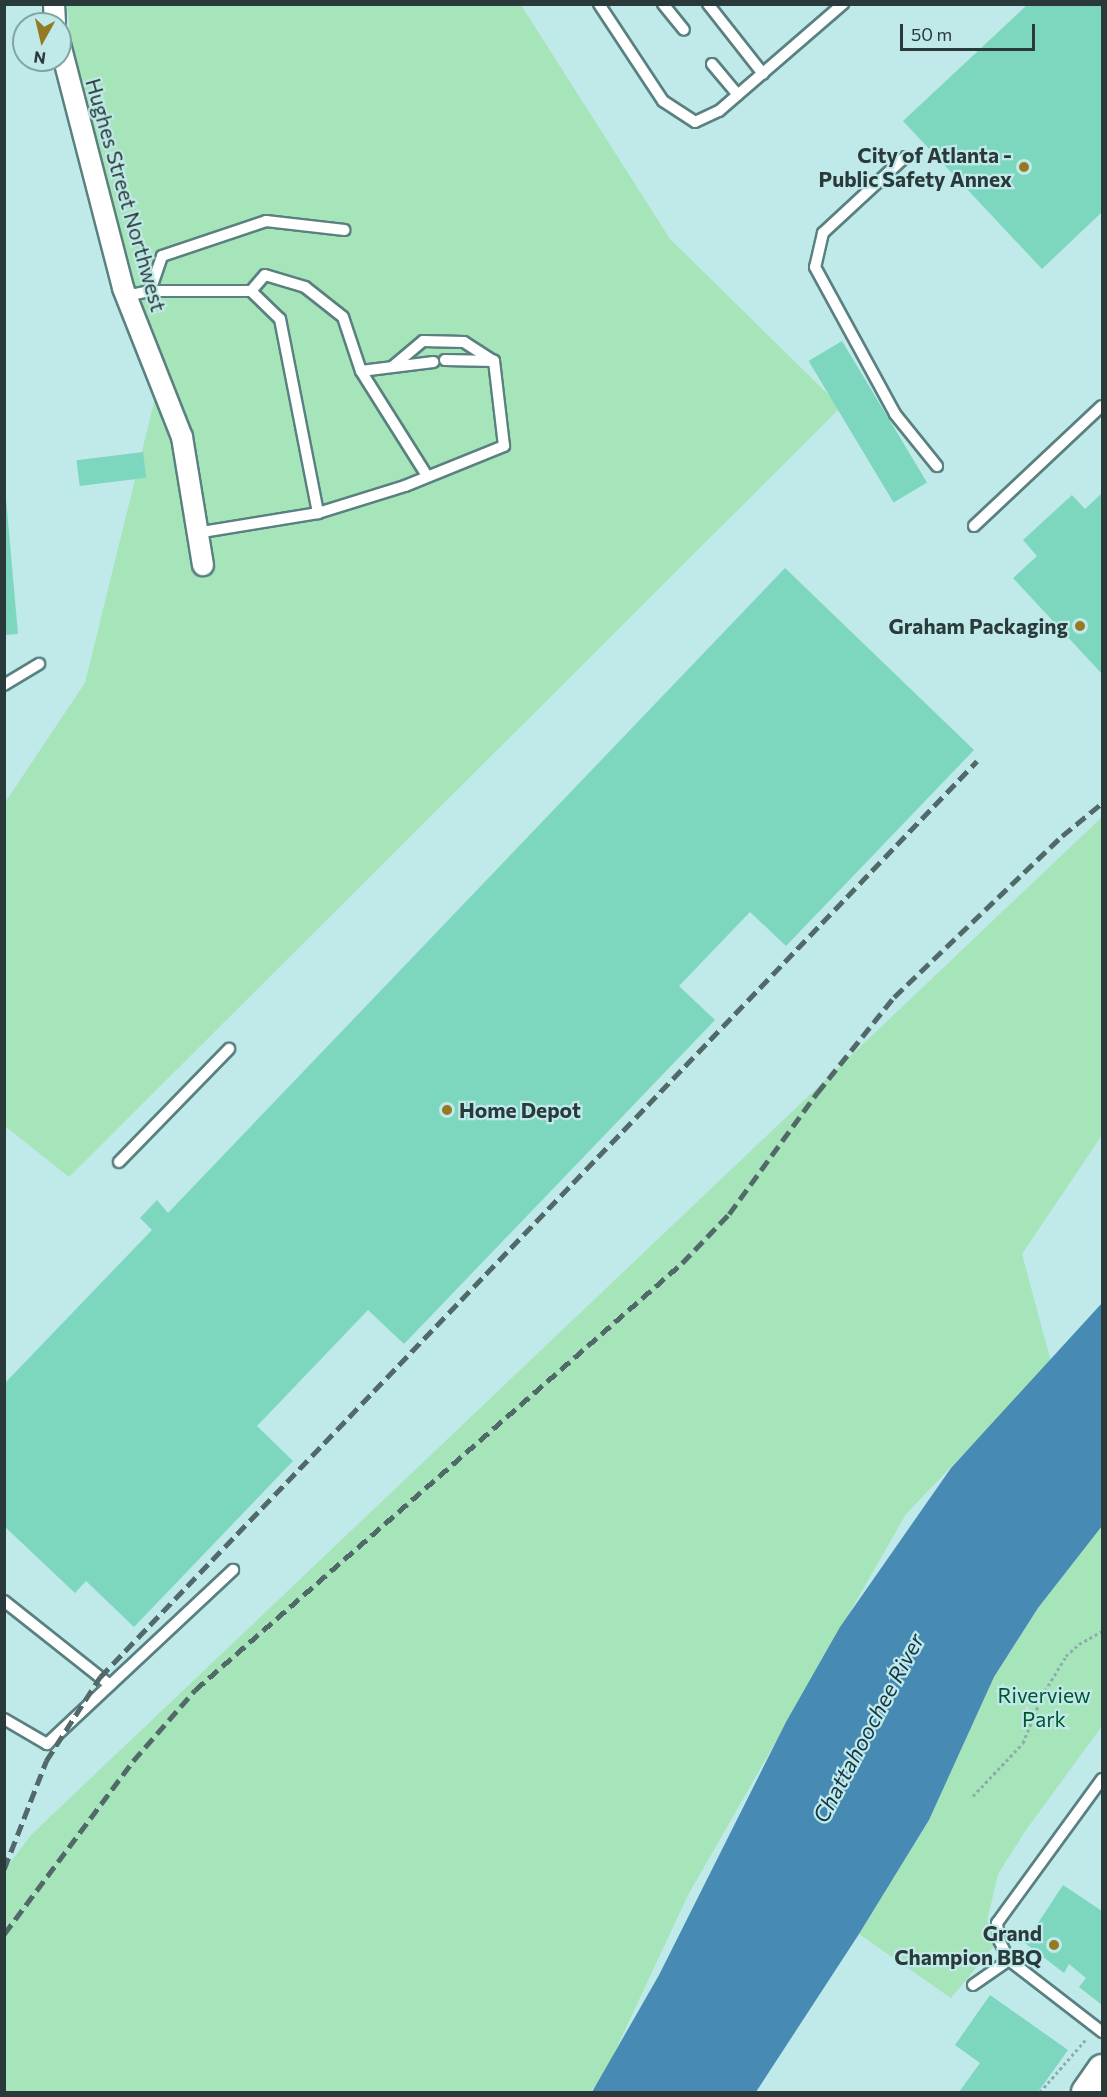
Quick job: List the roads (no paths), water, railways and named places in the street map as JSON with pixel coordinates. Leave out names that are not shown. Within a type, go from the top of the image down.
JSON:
[{"type":"street","name":"Hughes Street Northwest","points":[[67,72],[126,296],[182,436],[203,565]]},
{"type":"street","points":[[1086,2092],[1102,2069]]},
{"type":"lane","points":[[599,4],[663,101],[696,122],[719,111],[839,6]]},
{"type":"lane","points":[[663,4],[684,30]]},
{"type":"lane","points":[[708,4],[763,74]]},
{"type":"lane","points":[[712,63],[738,95]]},
{"type":"lane","points":[[905,158],[823,233],[815,267],[895,414],[937,466]]},
{"type":"lane","points":[[150,291],[162,256],[266,221],[345,230]]},
{"type":"lane","points":[[251,291],[266,275],[305,287],[343,316],[361,371],[427,476]]},
{"type":"lane","points":[[126,296],[150,291],[251,291],[280,319],[318,513]]},
{"type":"lane","points":[[392,367],[423,341],[464,342],[494,361]]},
{"type":"lane","points":[[445,360],[494,361]]},
{"type":"lane","points":[[196,533],[318,513],[427,476],[504,446],[494,361]]},
{"type":"lane","points":[[361,371],[433,362]]},
{"type":"lane","points":[[974,526],[1102,406]]},
{"type":"lane","points":[[4,684],[39,664]]},
{"type":"lane","points":[[119,1162],[229,1049]]},
{"type":"lane","points":[[4,1719],[46,1744],[233,1570]]},
{"type":"lane","points":[[4,1601],[110,1685]]},
{"type":"lane","points":[[1099,2029],[1009,1960],[999,1940],[997,1923],[1102,1779]]},
{"type":"lane","points":[[973,1985],[1009,1960]]},
{"type":"water","name":"Chattahoochee River","points":[[1102,1303],[1102,1526],[1038,1608],[994,1677],[929,1820],[859,1934],[756,2092],[592,2092],[659,1975],[786,1722],[840,1627],[951,1468]]},
{"type":"railway","points":[[4,1869],[46,1761],[100,1677],[977,761]]},
{"type":"railway","points":[[4,1934],[133,1761],[195,1690],[682,1263],[729,1214],[817,1093],[894,997],[1062,836],[1102,803]]},
{"type":"place","name":"City of Atlanta - Public Safety Annex","points":[[1024,167]]},
{"type":"place","name":"Graham Packaging","points":[[1080,626]]},
{"type":"place","name":"Home Depot","points":[[447,1110]]},
{"type":"place","name":"Grand Champion BBQ","points":[[1054,1945]]},
{"type":"park label","name":"Riverview Park","points":[[1044,1707]]}]
